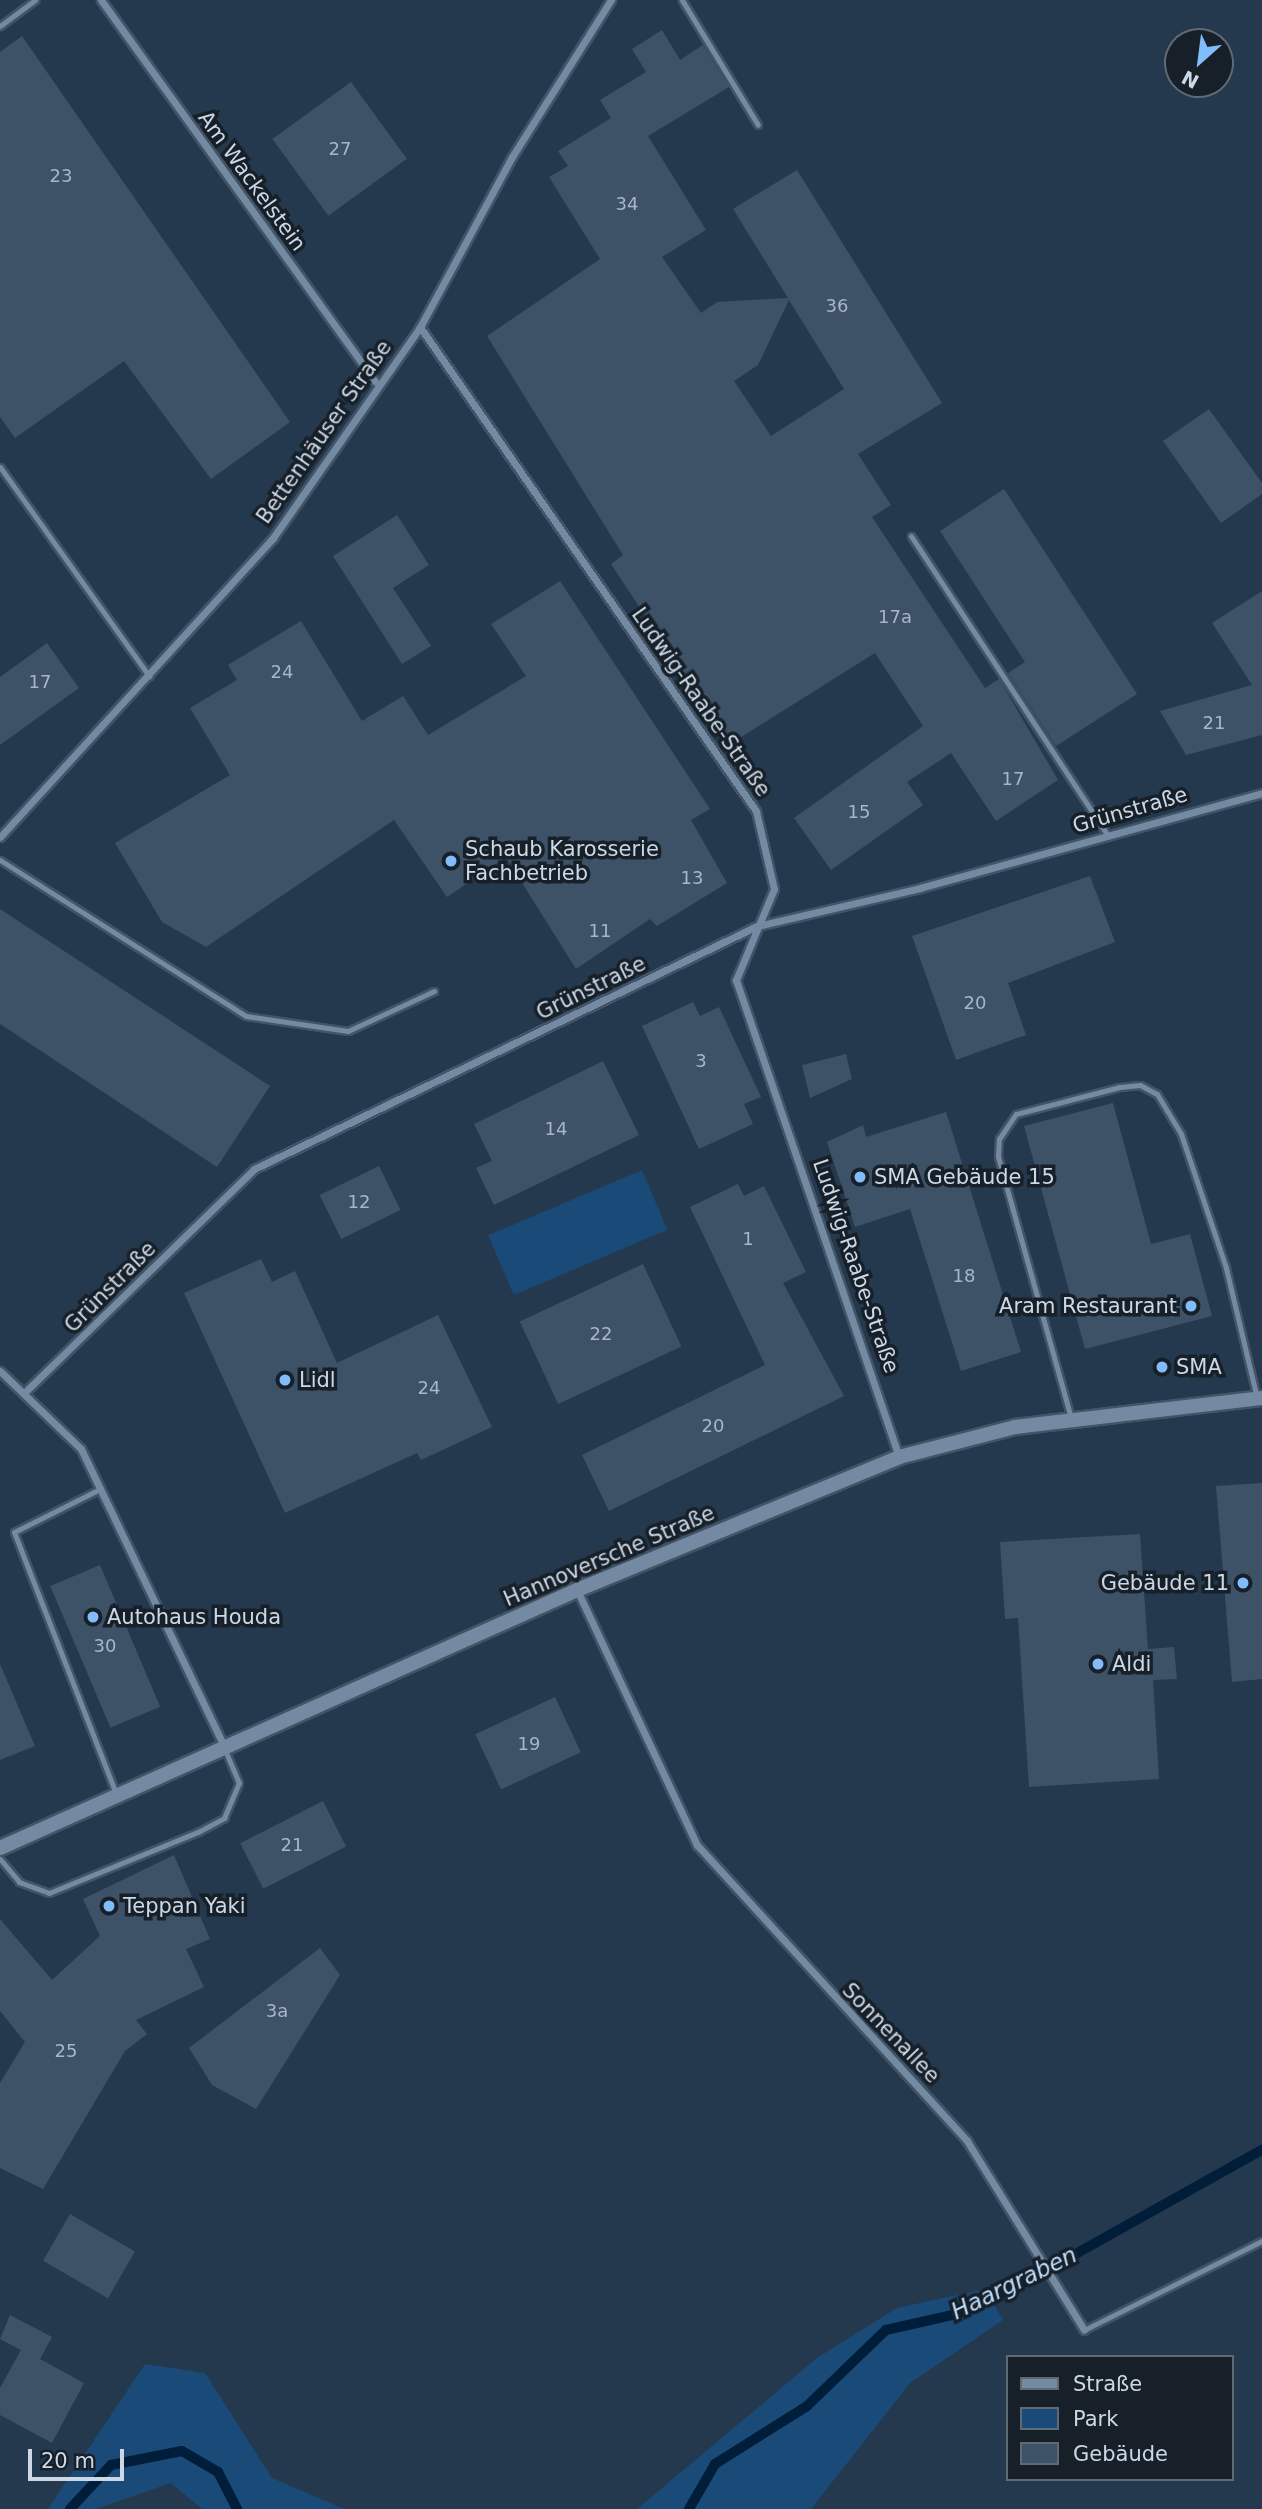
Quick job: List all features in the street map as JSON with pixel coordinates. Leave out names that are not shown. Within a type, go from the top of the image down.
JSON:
[{"type":"main road","name":"Hannoversche Straße","points":[[0,1848],[578,1590],[900,1457],[1071,1418],[1259,1398]]},
{"type":"street","name":"Am Wackelstein","points":[[101,0],[375,382]]},
{"type":"street","name":"Bettenhäuser Straße","points":[[0,836],[273,538],[375,382],[420,327],[512,157],[611,0]]},
{"type":"street","name":"Ludwig-Raabe-Straße","points":[[420,327],[756,811],[774,889],[736,981],[900,1457]]},
{"type":"street","name":"Grünstraße","points":[[27,1390],[254,1169],[757,926],[1262,793]]},
{"type":"street","points":[[0,1371],[27,1390],[81,1448],[225,1748]]},
{"type":"street","name":"Sonnenallee","points":[[578,1590],[697,1845],[967,2141],[1084,2330]]},
{"type":"lane","points":[[0,26],[35,0]]},
{"type":"lane","points":[[682,0],[758,125]]},
{"type":"lane","points":[[0,467],[149,676]]},
{"type":"lane","points":[[911,536],[1107,834]]},
{"type":"lane","points":[[0,860],[178,979],[246,1016],[348,1031],[434,991]]},
{"type":"lane","points":[[1071,1418],[998,1156],[999,1139],[1016,1115],[1120,1087],[1140,1085],[1157,1094],[1181,1134],[1226,1268],[1259,1398]]},
{"type":"lane","points":[[100,1489],[14,1532],[117,1796]]},
{"type":"lane","points":[[0,1859],[19,1882],[49,1893],[198,1832],[224,1818],[239,1783],[225,1748]]},
{"type":"lane","name":"Sonnenallee","points":[[1084,2330],[1262,2241]]},
{"type":"green space","points":[[642,1170],[667,1230],[514,1295],[488,1235]]},
{"type":"green space","points":[[985,2289],[1003,2320],[910,2383],[811,2509],[637,2509],[817,2358],[897,2308]]},
{"type":"green space","points":[[145,2364],[205,2373],[272,2478],[344,2509],[202,2509],[171,2483],[96,2509],[48,2509]]},
{"type":"building","points":[[662,30],[680,60],[703,45],[729,87],[648,136],[706,230],[662,257],[701,313],[717,302],[788,298],[733,209],[797,170],[942,403],[858,454],[891,505],[872,517],[985,688],[999,679],[1058,780],[996,821],[951,753],[907,782],[923,805],[831,870],[794,818],[923,726],[875,653],[730,744],[611,564],[623,555],[487,336],[600,259],[549,177],[568,166],[558,151],[611,118],[600,100],[646,72],[632,49]],"holes":[[[789,300],[844,389],[771,436],[734,381],[758,365]]]},
{"type":"building","points":[[22,36],[290,422],[211,479],[124,361],[15,438],[0,417],[0,52]]},
{"type":"building","points":[[351,82],[407,159],[328,216],[273,139]]},
{"type":"building","points":[[1209,409],[1262,483],[1262,494],[1221,523],[1163,441]]},
{"type":"building","points":[[1004,489],[1137,694],[1056,746],[1008,673],[1025,662],[940,531]]},
{"type":"building","points":[[397,515],[429,565],[393,588],[431,646],[402,664],[333,556]]},
{"type":"building","points":[[560,581],[710,809],[691,820],[727,883],[657,926],[650,919],[576,969],[506,857],[447,897],[394,820],[206,947],[162,922],[115,843],[230,775],[190,708],[237,680],[228,665],[301,621],[362,721],[403,696],[428,735],[526,676],[491,624]]},
{"type":"building","points":[[1262,591],[1262,735],[1186,755],[1160,711],[1252,685],[1212,623]]},
{"type":"building","points":[[47,643],[79,688],[0,745],[0,677]]},
{"type":"building","points":[[1090,876],[1115,942],[1008,983],[1026,1035],[956,1060],[912,936]]},
{"type":"building","points":[[0,909],[270,1086],[217,1167],[0,1024]]},
{"type":"building","points":[[693,1002],[700,1016],[719,1007],[761,1097],[744,1104],[753,1124],[699,1149],[642,1026]]},
{"type":"building","points":[[846,1054],[852,1079],[810,1098],[802,1065]]},
{"type":"building","points":[[603,1061],[639,1135],[494,1205],[476,1168],[492,1161],[474,1124]]},
{"type":"building","points":[[1113,1103],[1151,1244],[1190,1234],[1212,1316],[1085,1349],[1024,1126]]},
{"type":"building","points":[[946,1112],[1021,1352],[961,1371],[910,1209],[855,1227],[827,1142],[863,1125],[866,1137]]},
{"type":"building","points":[[379,1166],[400,1210],[341,1239],[320,1195]]},
{"type":"building","points":[[738,1184],[744,1196],[764,1186],[806,1272],[783,1283],[844,1396],[609,1511],[582,1455],[765,1365],[690,1207]]},
{"type":"building","name":"Lidl","points":[[261,1259],[272,1282],[295,1271],[337,1363],[438,1315],[492,1427],[421,1460],[417,1453],[285,1513],[184,1293]]},
{"type":"building","points":[[643,1264],[681,1346],[558,1404],[520,1321]]},
{"type":"building","name":"Gebäude 11","points":[[1262,1483],[1262,1679],[1232,1682],[1216,1486]]},
{"type":"building","name":"Aldi","points":[[1140,1534],[1148,1649],[1174,1647],[1177,1679],[1153,1680],[1159,1779],[1029,1787],[1018,1618],[1005,1619],[1000,1542]]},
{"type":"building","points":[[100,1565],[160,1707],[110,1728],[50,1586]]},
{"type":"building","points":[[0,1664],[35,1746],[0,1760]]},
{"type":"building","points":[[555,1697],[581,1752],[501,1789],[475,1734]]},
{"type":"building","points":[[323,1801],[346,1846],[263,1889],[240,1843]]},
{"type":"building","points":[[174,1855],[210,1939],[186,1949],[204,1987],[136,2020],[147,2034],[125,2051],[43,2189],[0,2168],[0,2083],[25,2042],[0,2011],[0,1919],[52,1980],[100,1936],[83,1899]]},
{"type":"building","points":[[320,1948],[340,1975],[256,2109],[212,2085],[189,2048]]},
{"type":"building","points":[[70,2214],[135,2252],[108,2298],[43,2261]]},
{"type":"building","points":[[10,2315],[52,2337],[40,2359],[84,2383],[52,2443],[0,2415],[0,2388],[21,2350],[0,2339]]},
{"type":"waterway","name":"Haargraben","points":[[689,2509],[715,2464],[807,2406],[886,2330],[957,2314],[1020,2285],[1262,2150]]},
{"type":"waterway","name":"Haargraben","points":[[70,2509],[111,2465],[182,2451],[218,2472],[237,2509]]},
{"type":"place","name":"Schaub Karosserie Fachbetrieb","points":[[451,861]]},
{"type":"place","name":"SMA Gebäude 15","points":[[860,1177]]},
{"type":"place","name":"Aram Restaurant","points":[[1191,1306]]},
{"type":"place","name":"SMA","points":[[1162,1367]]},
{"type":"place","name":"Lidl","points":[[285,1380]]},
{"type":"place","name":"Gebäude 11","points":[[1243,1583]]},
{"type":"place","name":"Autohaus Houda","points":[[93,1617]]},
{"type":"place","name":"Aldi","points":[[1098,1664]]},
{"type":"place","name":"Teppan Yaki","points":[[109,1906]]}]
